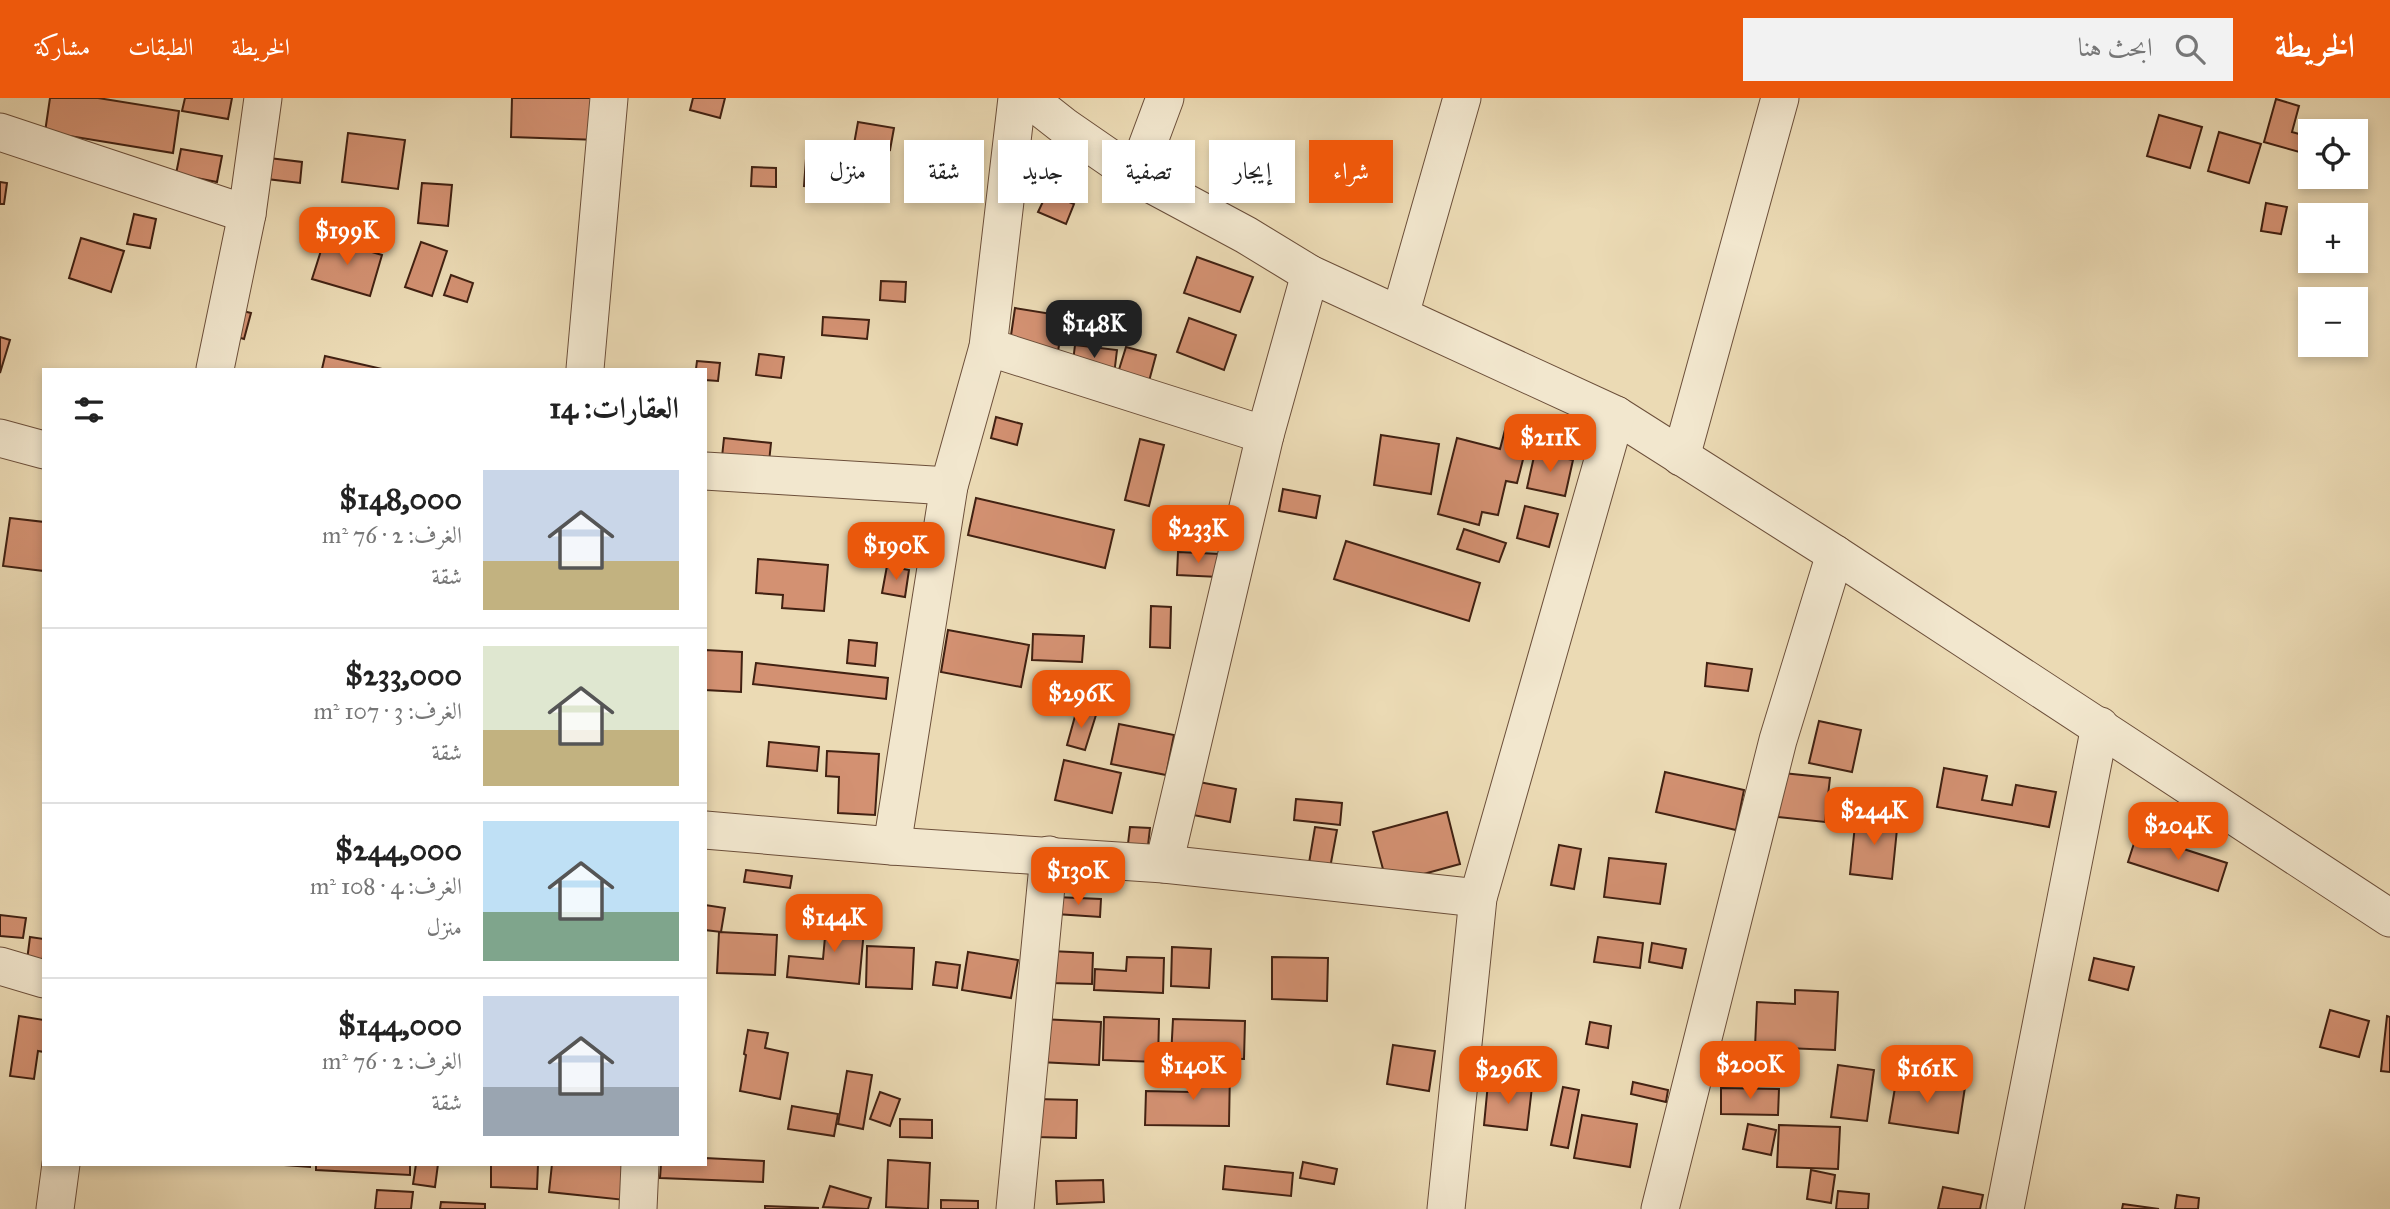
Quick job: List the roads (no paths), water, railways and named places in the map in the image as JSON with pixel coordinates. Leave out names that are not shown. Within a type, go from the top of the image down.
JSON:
[{"type":"street","points":[[215,368],[247,214],[263,98]]},
{"type":"street","points":[[585,368],[609,98]]},
{"type":"street","points":[[892,846],[949,486],[988,347],[1017,98]]},
{"type":"street","points":[[1028,98],[1102,153]]},
{"type":"street","points":[[1149,140],[1165,98]]},
{"type":"street","points":[[1399,315],[1462,98]]},
{"type":"street","points":[[1681,457],[1780,98]]},
{"type":"street","points":[[0,132],[247,214]]},
{"type":"street","points":[[1186,203],[1310,274],[1616,415],[2100,726],[2390,918]]},
{"type":"street","points":[[1164,864],[1265,435],[1310,274]]},
{"type":"street","points":[[988,347],[1265,435]]},
{"type":"street","points":[[1446,1209],[1478,898],[1616,415]]},
{"type":"street","points":[[0,438],[42,449]]},
{"type":"street","points":[[707,471],[949,486]]},
{"type":"street","points":[[1660,1209],[1778,740],[1835,554]]},
{"type":"street","points":[[2005,1209],[2100,726]]},
{"type":"street","points":[[707,830],[892,846],[1164,864],[1478,898]]},
{"type":"street","points":[[1015,1209],[1049,855]]},
{"type":"street","points":[[0,966],[42,978]]},
{"type":"street","points":[[55,1209],[61,1166]]},
{"type":"street","points":[[638,1209],[640,1166]]}]
